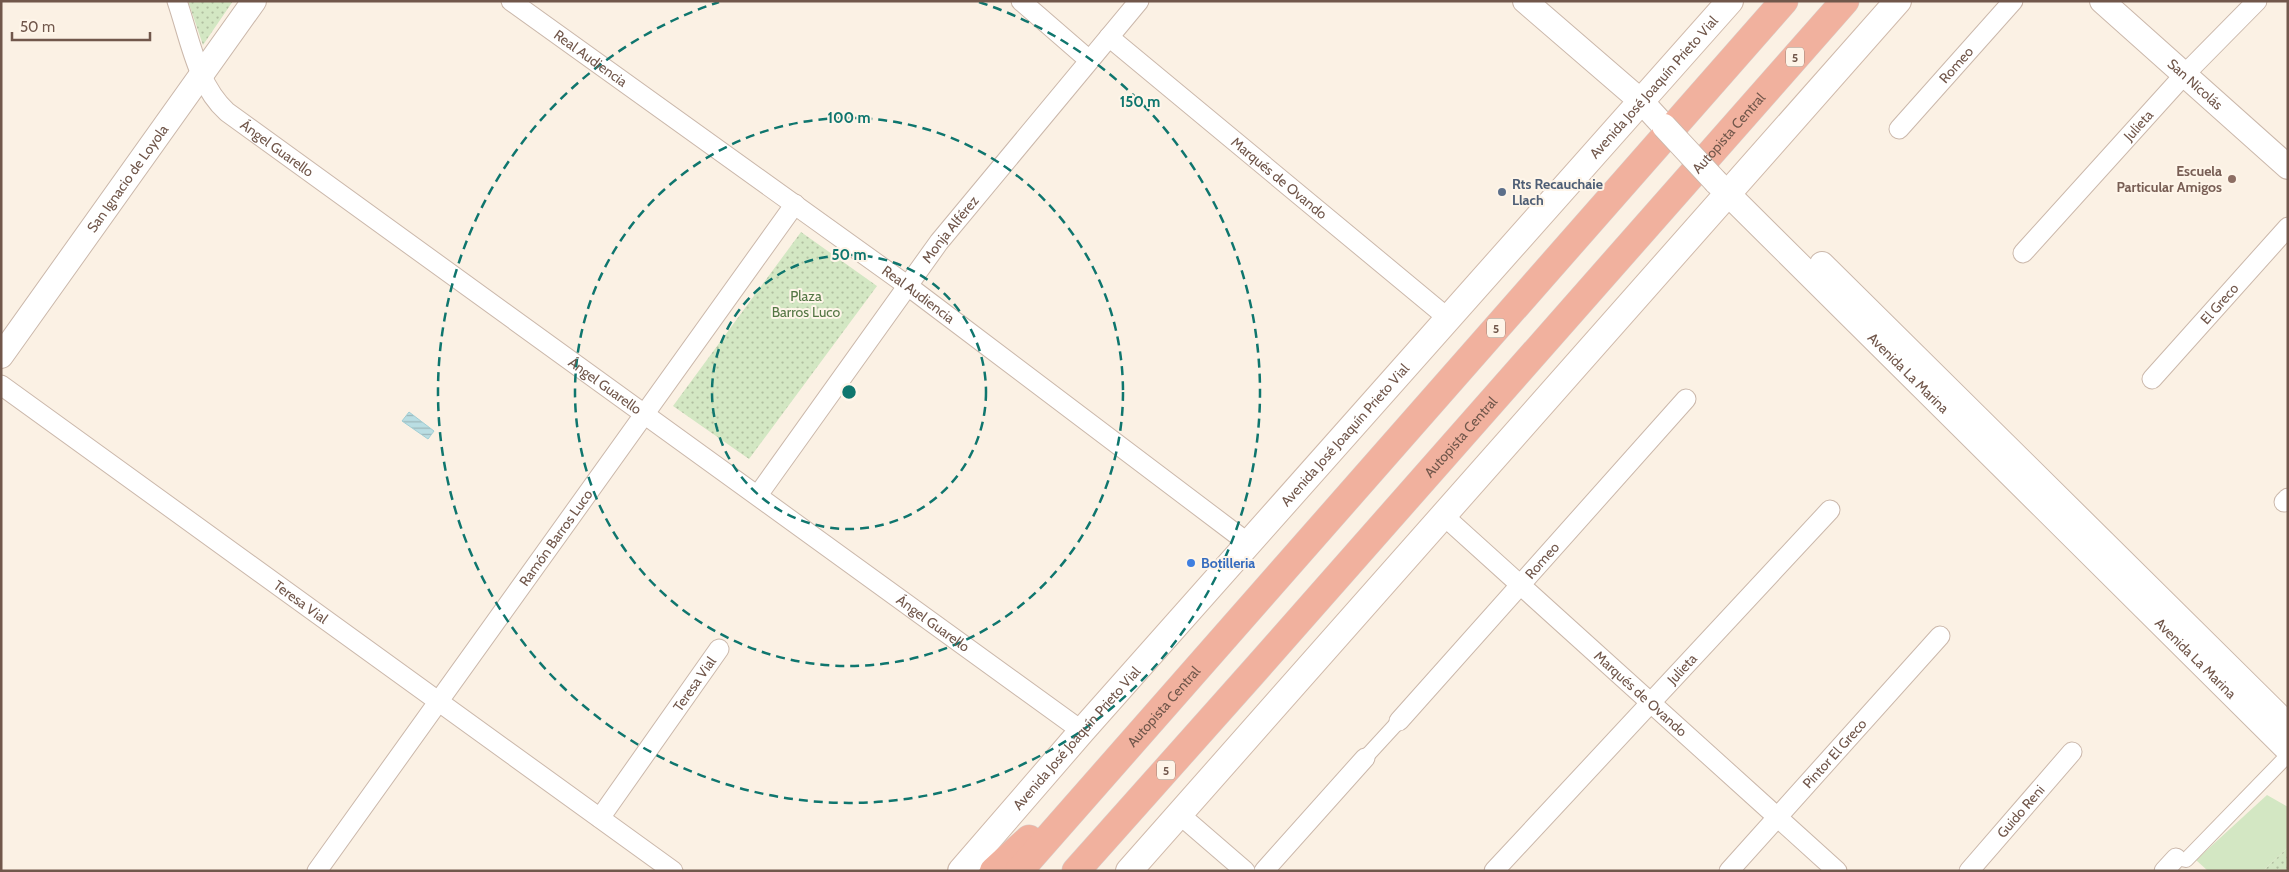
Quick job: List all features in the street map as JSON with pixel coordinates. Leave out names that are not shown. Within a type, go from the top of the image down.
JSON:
[{"type":"highway","name":"Autopista Central","points":[[1019,871],[1784,1]]},
{"type":"highway","name":"Autopista Central","points":[[1076,871],[1844,1]]},
{"type":"highway","points":[[994,871],[1100,778]]},
{"type":"main road","name":"Avenida José Joaquín Prieto Vial","points":[[961,871],[1248,543],[1730,1]]},
{"type":"main road","points":[[1129,871],[1444,516],[1727,186],[1898,1]]},
{"type":"street","name":"Ángel Guarello","points":[[177,1],[201,76],[212,96],[227,112],[1082,731]]},
{"type":"street","name":"San Ignacio de Loyola","points":[[1,356],[254,1]]},
{"type":"street","name":"Real Audiencia","points":[[511,1],[908,286],[1248,543]]},
{"type":"street","points":[[1021,1],[1089,60]]},
{"type":"street","name":"Monja Alférez","points":[[758,495],[959,216],[1139,1]]},
{"type":"street","name":"Avenida La Marina","points":[[1525,1],[1642,102],[1664,126],[1929,382],[2178,628],[2288,725]]},
{"type":"street","name":"Romeo","points":[[1899,129],[2012,1]]},
{"type":"street","name":"San Nicolás","points":[[2102,1],[2288,167]]},
{"type":"street","name":"Julieta","points":[[2023,253],[2184,75],[2257,1]]},
{"type":"street","name":"Marqués de Ovando","points":[[1109,37],[1449,319]]},
{"type":"street","name":"Ramón Barros Luco","points":[[317,871],[795,204]]},
{"type":"street","name":"El Greco","points":[[2152,380],[2288,227]]},
{"type":"street","name":"Teresa Vial","points":[[1,385],[673,871]]},
{"type":"street","name":"Romeo","points":[[1399,721],[1686,399]]},
{"type":"street","name":"Julieta","points":[[1494,871],[1830,510]]},
{"type":"street","name":"Marqués de Ovando","points":[[1444,516],[1837,871]]},
{"type":"street","name":"Avenida La Marina","points":[[2178,628],[2288,750]]},
{"type":"street","name":"Pintor El Greco","points":[[1729,871],[1940,636]]},
{"type":"street","name":"Teresa Vial","points":[[600,818],[719,649]]},
{"type":"street","points":[[1264,871],[1399,721]]},
{"type":"street","name":"Guido Reni","points":[[1969,871],[2072,752]]},
{"type":"street","points":[[2170,864],[2186,860],[2288,755]]},
{"type":"street","points":[[1179,814],[1244,871]]},
{"type":"green space","points":[[188,1],[233,1],[203,45]]},
{"type":"green space","name":"Plaza Barros Luco","points":[[801,232],[877,286],[749,459],[673,406]]},
{"type":"green space","points":[[2267,795],[2288,807],[2288,847],[2263,871],[2208,871],[2196,860]]},
{"type":"green space","points":[[2288,847],[2288,871],[2263,871]]},
{"type":"water","points":[[409,412],[434,431],[428,439],[402,421]]},
{"type":"place","name":"Escuela Particular Amigos","points":[[2232,179]]},
{"type":"place","name":"Rts Recauchaie Llach","points":[[1502,192]]},
{"type":"place","name":"Botilleria","points":[[1191,563]]}]
